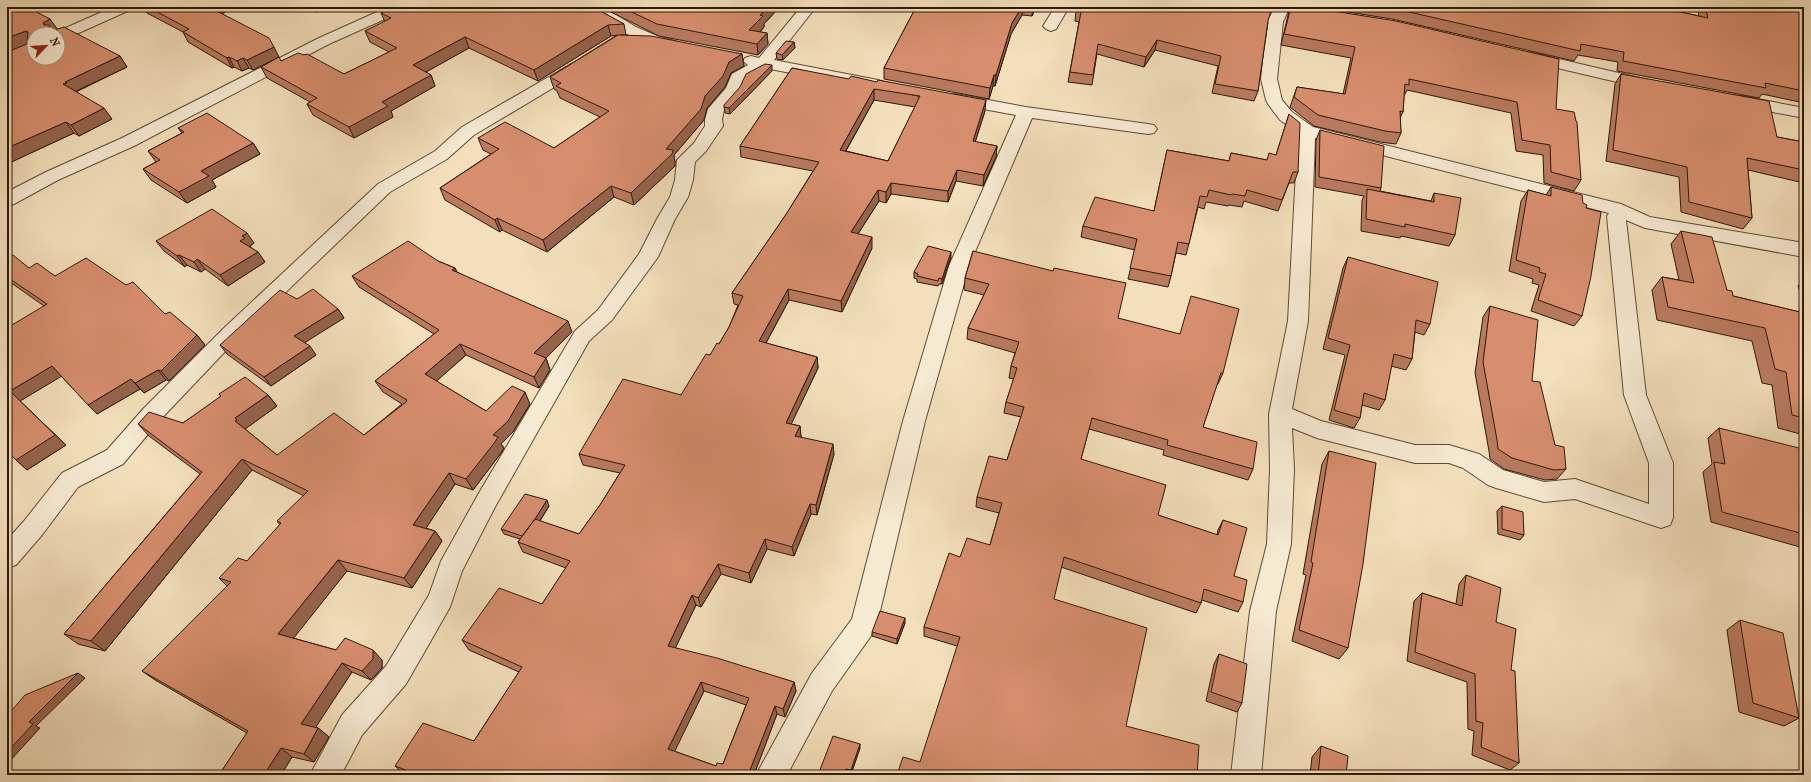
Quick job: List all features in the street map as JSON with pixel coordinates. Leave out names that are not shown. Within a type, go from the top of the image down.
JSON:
[{"type":"street","points":[[66,33],[125,7]]},
{"type":"street","points":[[7,200],[52,176],[128,142],[324,41],[400,7]]},
{"type":"street","points":[[593,7],[603,15],[654,41]]},
{"type":"street","points":[[325,775],[352,725],[396,675],[420,635],[440,600],[450,569],[487,500],[582,336],[605,315],[648,257],[666,219],[679,197],[684,180],[686,160],[700,146],[714,126],[712,116],[718,105],[734,89],[738,77],[763,63],[808,7]]},
{"type":"street","points":[[1051,26],[1062,7]]},
{"type":"street","points":[[1285,9],[1275,22],[1270,79],[1274,100],[1286,116],[1307,131],[1621,210],[1645,222],[1804,250]]},
{"type":"street","points":[[617,40],[654,41],[685,47]]},
{"type":"street","points":[[1515,54],[1660,86]]},
{"type":"street","points":[[7,557],[33,528],[70,480],[115,457],[152,414],[231,333],[384,188],[441,155],[468,131],[590,58]]},
{"type":"street","points":[[740,58],[895,88]]},
{"type":"street","points":[[941,96],[1026,112],[1148,128]]},
{"type":"street","points":[[1727,99],[1804,112]]},
{"type":"street","points":[[771,775],[822,682],[864,624],[914,421],[959,266],[1026,112]]},
{"type":"street","points":[[1246,775],[1263,611],[1279,544],[1282,469],[1280,414],[1298,321],[1307,131]]},
{"type":"street","points":[[1280,414],[1317,429],[1415,454],[1448,454],[1471,461],[1496,478],[1544,492],[1575,489],[1661,518],[1661,463],[1635,395],[1616,216],[1621,210]]},
{"type":"building","points":[[7,7],[27,7],[50,19],[43,23],[44,25],[49,26],[26,26],[26,31],[7,38]]},
{"type":"building","points":[[148,7],[209,7],[269,38],[274,47],[247,60],[243,58],[237,61],[229,57],[227,58],[183,32],[189,29]]},
{"type":"building","points":[[394,7],[593,7],[624,24],[608,25],[534,70],[465,37],[413,65],[431,75],[382,102],[388,106],[349,127],[307,104],[317,98],[261,67],[279,57],[281,61],[298,53],[304,55],[307,54],[344,74],[397,48],[365,31],[391,18],[381,13]]},
{"type":"building","points":[[621,7],[769,7],[760,15],[763,16],[749,30],[767,33],[757,44],[657,24]]},
{"type":"building","points":[[916,7],[1022,7],[1012,23],[996,75],[994,75],[990,88],[884,68]]},
{"type":"building","points":[[1078,7],[1272,7],[1268,21],[1258,91],[1215,84],[1221,56],[1157,40],[1146,57],[1098,44],[1093,75],[1070,72],[1081,12],[1076,11]]},
{"type":"building","points":[[1291,7],[1308,7],[1396,21],[1559,59],[1556,109],[1574,112],[1577,122],[1581,180],[1551,172],[1550,145],[1522,140],[1517,102],[1409,79],[1409,85],[1405,84],[1403,112],[1400,111],[1401,133],[1385,131],[1318,115],[1294,97],[1297,87],[1345,94],[1355,47],[1284,34]]},
{"type":"building","points":[[1384,7],[1657,7],[1708,18],[1705,7],[1804,7],[1804,91],[1765,83],[1766,88],[1623,61],[1624,52],[1581,44],[1580,51]]},
{"type":"building","points":[[66,28],[120,56],[63,84],[104,108],[71,125],[66,122],[7,148],[7,52],[26,44],[26,66],[66,66]]},
{"type":"building","points":[[618,35],[651,36],[742,54],[729,62],[723,76],[705,96],[701,109],[666,149],[673,150],[672,154],[631,193],[611,186],[543,240],[497,218],[495,220],[440,188],[499,149],[478,138],[505,122],[554,148],[609,111],[556,86],[561,83],[550,77]]},
{"type":"building","points":[[786,41],[794,42],[782,55],[776,53]]},
{"type":"building","points":[[765,64],[772,65],[729,108],[724,107],[724,105],[740,87],[746,74]]},
{"type":"building","points":[[792,68],[849,79],[851,76],[877,82],[878,80],[986,100],[973,141],[997,146],[984,175],[957,170],[948,191],[891,183],[886,192],[878,190],[851,232],[872,237],[841,301],[788,289],[759,341],[817,357],[786,423],[800,426],[795,436],[833,444],[816,505],[810,504],[792,547],[765,539],[749,573],[718,564],[698,598],[692,595],[668,646],[717,658],[794,682],[783,709],[775,706],[750,770],[755,772],[754,775],[419,775],[395,766],[423,723],[474,741],[522,667],[462,640],[499,588],[542,604],[570,561],[518,542],[535,519],[579,534],[600,505],[625,465],[579,454],[623,379],[681,395],[706,354],[710,355],[717,343],[719,344],[729,327],[743,296],[732,293],[785,216],[819,162],[740,146]],"holes":[[[874,89],[920,96],[888,161],[840,150]],[[701,682],[749,698],[723,764],[717,763],[716,766],[668,749]]]},
{"type":"building","points":[[1621,74],[1769,101],[1777,137],[1804,142],[1804,170],[1747,158],[1752,218],[1689,202],[1687,167],[1613,150]]},
{"type":"building","points":[[207,113],[253,143],[201,171],[209,176],[179,192],[143,169],[160,160],[148,151],[184,132],[178,128]]},
{"type":"building","points":[[1289,114],[1300,123],[1298,172],[1293,172],[1282,200],[1247,190],[1245,196],[1231,195],[1209,190],[1207,197],[1200,196],[1189,244],[1178,242],[1171,276],[1130,268],[1137,239],[1083,226],[1095,197],[1154,211],[1167,150],[1229,161],[1231,153],[1267,160],[1269,153],[1276,155]]},
{"type":"building","points":[[1320,130],[1384,146],[1381,188],[1319,177]]},
{"type":"building","points":[[1551,187],[1582,195],[1583,203],[1587,205],[1586,208],[1601,212],[1591,276],[1582,316],[1538,300],[1546,274],[1539,272],[1540,268],[1516,260],[1528,190],[1551,196]]},
{"type":"building","points":[[1367,189],[1434,202],[1434,193],[1461,198],[1455,235],[1405,224],[1405,227],[1366,219]]},
{"type":"building","points":[[212,209],[247,233],[242,236],[245,238],[240,241],[258,252],[220,275],[197,259],[194,262],[179,255],[177,256],[156,241]]},
{"type":"building","points":[[1681,231],[1712,237],[1727,290],[1732,291],[1733,296],[1804,313],[1804,418],[1792,415],[1786,372],[1775,369],[1765,328],[1668,307],[1662,277],[1694,283]]},
{"type":"building","points":[[408,241],[438,261],[455,268],[452,270],[568,321],[534,353],[546,358],[534,377],[460,344],[425,374],[486,411],[512,386],[525,392],[508,421],[493,435],[498,437],[495,442],[466,479],[449,473],[413,525],[435,531],[404,578],[338,560],[278,634],[336,650],[345,638],[373,650],[373,659],[362,671],[342,663],[301,724],[318,728],[304,754],[281,748],[264,775],[219,775],[248,731],[142,671],[231,582],[219,578],[238,558],[247,561],[281,523],[277,521],[308,491],[242,459],[91,641],[64,634],[202,472],[138,424],[149,412],[183,423],[221,396],[219,394],[245,377],[268,395],[235,418],[237,420],[235,421],[277,455],[334,413],[364,435],[407,400],[375,381],[439,330],[352,276]]},
{"type":"building","points":[[928,246],[951,252],[942,279],[939,278],[938,281],[917,276],[918,274],[914,272]]},
{"type":"building","points":[[973,251],[1053,271],[1054,268],[1126,283],[1118,318],[1180,334],[1191,296],[1239,309],[1223,373],[1221,373],[1203,427],[1257,442],[1253,469],[1167,445],[1168,440],[1092,418],[1081,459],[1166,485],[1158,515],[1218,535],[1223,520],[1247,528],[1234,576],[1247,580],[1243,602],[1204,589],[1201,603],[1064,557],[1054,599],[1147,628],[1126,726],[1199,745],[1197,775],[897,775],[903,757],[920,762],[960,637],[924,627],[949,553],[960,557],[967,538],[990,545],[1002,503],[977,497],[989,456],[1007,460],[1024,407],[1006,402],[1017,368],[1011,366],[1019,342],[968,328],[989,284],[965,278]]},
{"type":"building","points":[[13,255],[29,268],[37,263],[55,276],[86,258],[126,285],[133,282],[165,314],[170,312],[197,335],[161,371],[158,370],[135,383],[131,379],[88,405],[52,366],[10,391],[55,435],[16,460],[7,451],[7,328],[47,304],[7,277],[7,258]]},
{"type":"building","points":[[1348,257],[1438,282],[1430,324],[1416,320],[1412,359],[1394,354],[1385,400],[1364,393],[1360,418],[1334,410],[1350,345],[1328,338]]},
{"type":"building","points":[[313,289],[338,309],[294,336],[310,346],[264,377],[220,345],[280,290],[297,299]]},
{"type":"building","points":[[1490,306],[1538,320],[1532,381],[1540,382],[1555,445],[1564,447],[1566,469],[1554,470],[1512,458],[1498,449],[1483,362]]},
{"type":"building","points":[[1719,428],[1803,449],[1804,534],[1722,512],[1714,462],[1725,464]]},
{"type":"building","points":[[1329,451],[1376,463],[1363,564],[1348,648],[1299,630],[1313,563],[1311,562]]},
{"type":"building","points":[[525,494],[547,500],[522,536],[501,529]]},
{"type":"building","points":[[1502,506],[1523,512],[1524,535],[1502,529]]},
{"type":"building","points":[[1466,575],[1501,588],[1496,622],[1516,629],[1511,670],[1515,671],[1519,763],[1481,747],[1483,723],[1476,721],[1475,674],[1415,652],[1422,593],[1462,606]]},
{"type":"building","points":[[880,611],[905,618],[897,639],[872,632]]},
{"type":"building","points":[[1740,620],[1783,633],[1799,718],[1753,703]]},
{"type":"building","points":[[1219,654],[1247,664],[1242,703],[1211,692]]},
{"type":"building","points":[[78,673],[29,722],[33,724],[7,752],[7,716],[25,695]]},
{"type":"building","points":[[833,736],[860,744],[851,770],[846,769],[844,775],[818,775]]},
{"type":"building","points":[[1321,746],[1348,756],[1346,775],[1318,775]]}]
